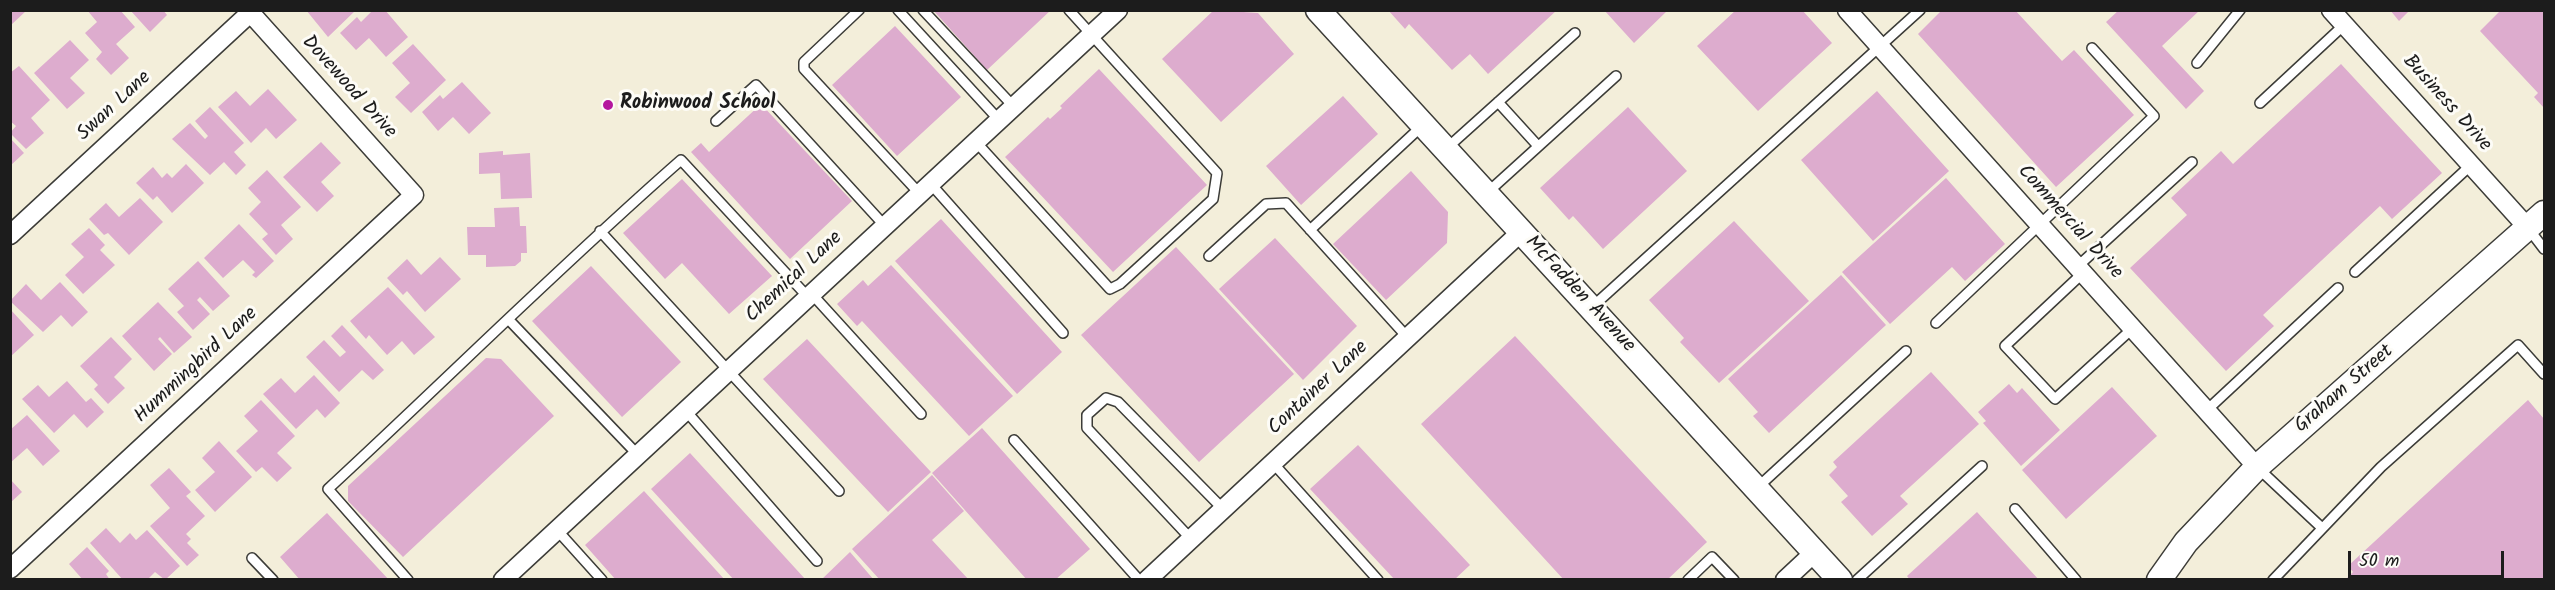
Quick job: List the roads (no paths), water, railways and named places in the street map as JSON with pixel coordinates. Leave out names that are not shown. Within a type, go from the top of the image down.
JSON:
[{"type":"street","name":"Chemical Lane","points":[[503,579],[1118,10]]},
{"type":"street","name":"McFadden Avenue","points":[[1318,10],[1840,579]]},
{"type":"street","name":"Commercial Drive","points":[[1847,10],[2257,467]]},
{"type":"street","name":"Business Drive","points":[[2331,10],[2471,165],[2536,220]]},
{"type":"street","name":"Dovewood Drive","points":[[249,12],[414,195]]},
{"type":"street","name":"Swan Lane","points":[[10,235],[249,12]]},
{"type":"street","name":"Hummingbird Lane","points":[[10,569],[414,195]]},
{"type":"street","name":"Graham Street","points":[[2159,579],[2186,542],[2257,467],[2536,220]]},
{"type":"street","name":"Container Lane","points":[[1147,579],[1521,232]]},
{"type":"street","points":[[1785,579],[1815,552]]},
{"type":"lane","points":[[859,10],[804,62],[804,69],[925,188],[1063,333]]},
{"type":"lane","points":[[897,10],[999,120]]},
{"type":"lane","points":[[923,10],[1014,107]]},
{"type":"lane","points":[[976,142],[1110,289],[1120,284],[1213,198],[1217,173],[1069,10]]},
{"type":"lane","points":[[1591,308],[1881,48],[1920,10]]},
{"type":"lane","points":[[2197,63],[2240,10]]},
{"type":"lane","points":[[2260,103],[2344,25]]},
{"type":"lane","points":[[1446,149],[1575,33]]},
{"type":"lane","points":[[1936,323],[2154,116],[2092,48]]},
{"type":"lane","points":[[1486,194],[1616,76]]},
{"type":"lane","points":[[716,121],[756,85],[884,225]]},
{"type":"lane","points":[[1498,102],[1538,146]]},
{"type":"lane","points":[[1310,230],[1423,125]]},
{"type":"lane","points":[[408,579],[328,489],[509,320],[600,231],[681,160],[921,414]]},
{"type":"lane","points":[[2133,328],[2055,399],[2006,346],[2081,269],[2192,162]]},
{"type":"lane","points":[[2355,272],[2471,165]]},
{"type":"lane","points":[[1209,256],[1266,204],[1286,203],[1408,338]]},
{"type":"lane","points":[[2536,220],[2544,249]]},
{"type":"lane","points":[[600,231],[839,491]]},
{"type":"lane","points":[[2207,410],[2338,288]]},
{"type":"lane","points":[[509,320],[638,455]]},
{"type":"lane","points":[[2273,579],[2381,467],[2518,345],[2544,374]]},
{"type":"lane","points":[[1756,488],[1906,351]]},
{"type":"lane","points":[[1191,539],[1087,428],[1087,415],[1106,398],[1118,402],[1224,509]]},
{"type":"lane","points":[[686,411],[818,561]]},
{"type":"lane","points":[[1014,440],[1139,579]]},
{"type":"lane","points":[[1273,463],[1378,579]]},
{"type":"lane","points":[[1857,579],[1982,466]]},
{"type":"lane","points":[[2257,467],[2322,528]]},
{"type":"lane","points":[[2015,509],[2076,579]]},
{"type":"lane","points":[[557,530],[602,579]]},
{"type":"lane","points":[[1688,579],[1712,557],[1734,579]]},
{"type":"lane","points":[[252,558],[273,579]]},
{"type":"place","name":"Robinwood School","points":[[608,105]]}]
